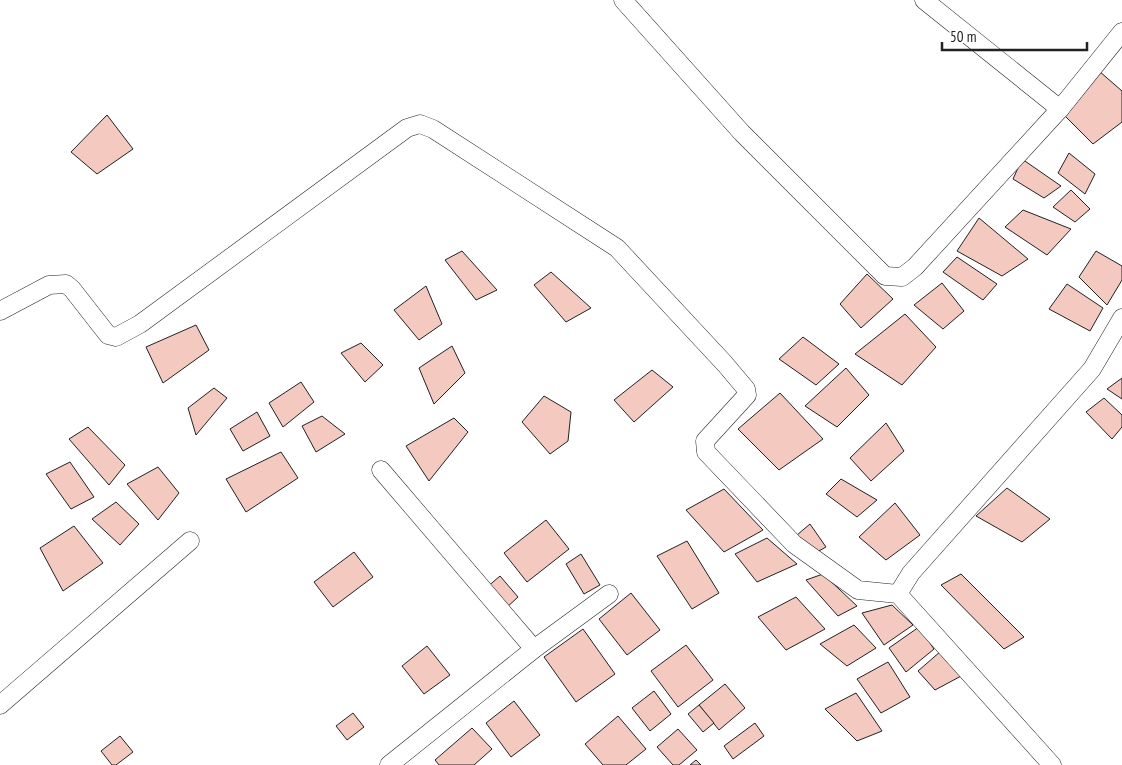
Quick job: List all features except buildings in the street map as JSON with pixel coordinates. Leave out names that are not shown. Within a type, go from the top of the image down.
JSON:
[{"type":"street","points":[[623,0],[742,134],[885,276],[902,276],[915,267],[1060,109],[1122,32]]},
{"type":"street","points":[[924,0],[1060,109]]},
{"type":"street","points":[[0,311],[49,286],[66,284],[108,335],[116,337],[140,324],[407,128],[420,124],[433,129],[617,248],[726,364],[746,388],[747,395],[705,441],[706,452],[794,544],[858,590],[898,594],[1052,765]]},
{"type":"street","points":[[898,594],[911,573],[1092,369],[1122,318]]},
{"type":"street","points":[[381,470],[534,649]]},
{"type":"street","points":[[0,705],[190,541]]},
{"type":"street","points":[[389,765],[534,649],[609,594]]}]
